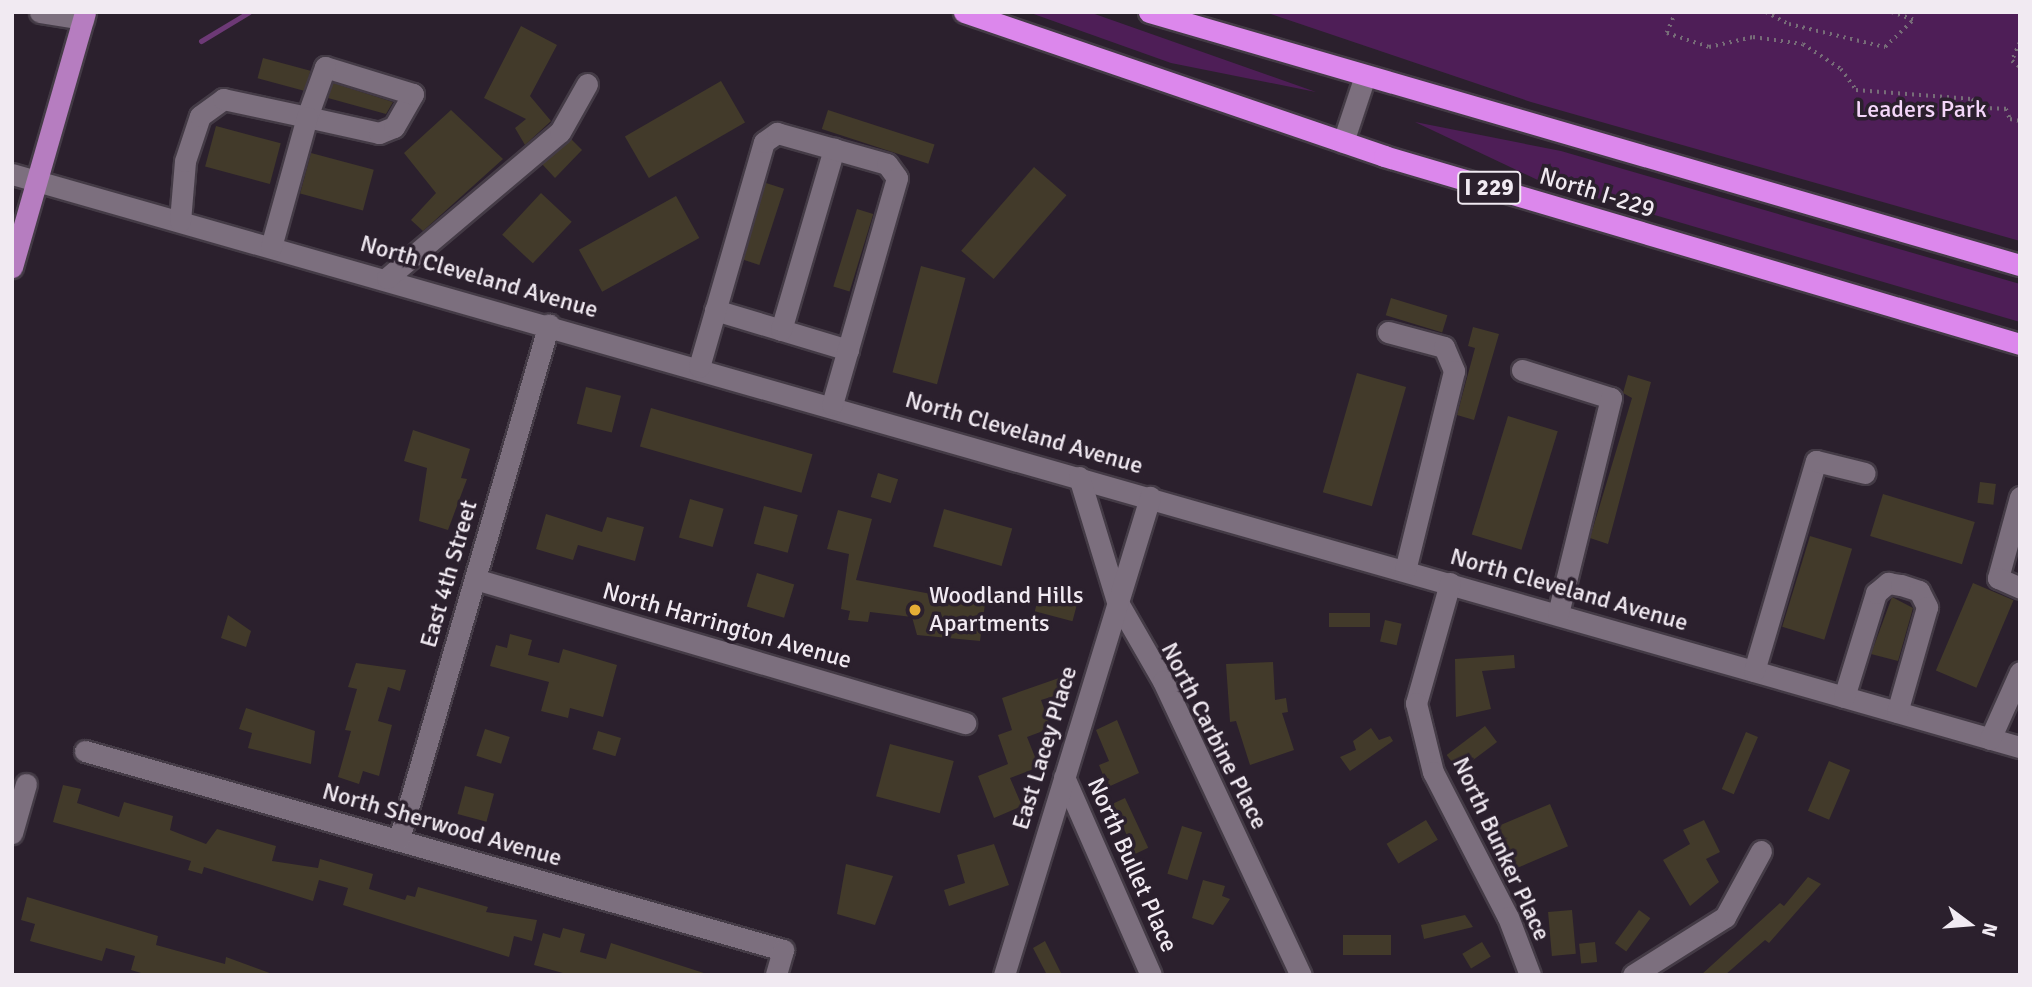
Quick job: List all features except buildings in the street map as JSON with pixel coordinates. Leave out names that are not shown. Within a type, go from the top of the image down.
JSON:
[{"type":"highway","name":"North I-229","points":[[964,12],[1343,142],[2020,344]]},
{"type":"highway","name":"North I-229","points":[[1149,12],[2020,265]]},
{"type":"main road","points":[[12,267],[84,16]]},
{"type":"street","points":[[40,12],[84,16]]},
{"type":"street","points":[[180,221],[185,161],[200,116],[223,99],[307,117],[379,133],[394,127],[413,94],[325,67],[307,117],[271,247]]},
{"type":"street","points":[[1343,142],[1365,76]]},
{"type":"street","points":[[387,278],[560,132],[587,85]]},
{"type":"street","points":[[699,367],[764,142],[777,133],[887,163],[897,178],[832,405]]},
{"type":"street","points":[[780,330],[834,149]]},
{"type":"street","name":"North Cleveland Avenue","points":[[12,173],[549,324],[2020,747]]},
{"type":"street","points":[[715,310],[848,350]]},
{"type":"street","name":"East 4th Street","points":[[399,839],[549,324]]},
{"type":"street","points":[[1388,332],[1444,347],[1454,371],[1405,570]]},
{"type":"street","points":[[1522,370],[1611,398],[1558,614]]},
{"type":"street","points":[[1754,671],[1816,461],[1865,473]]},
{"type":"street","name":"North Carbine Place","points":[[1079,477],[1117,601],[1163,681],[1301,975]]},
{"type":"street","name":"East Lacey Place","points":[[1004,975],[1150,497]]},
{"type":"street","points":[[2020,497],[1998,578],[2020,588]]},
{"type":"street","name":"North Harrington Avenue","points":[[475,579],[965,723]]},
{"type":"street","name":"North Bunker Place","points":[[1450,583],[1416,703],[1433,772],[1508,917],[1530,975]]},
{"type":"street","points":[[1844,697],[1876,593],[1888,583],[1901,585],[1919,591],[1927,607],[1897,712]]},
{"type":"street","points":[[1990,738],[2020,671]]},
{"type":"street","name":"North Sherwood Avenue","points":[[85,751],[783,950],[776,975]]},
{"type":"street","name":"North Bullet Place","points":[[1064,777],[1152,975]]},
{"type":"street","points":[[12,833],[26,784]]},
{"type":"street","points":[[1633,975],[1725,917],[1761,851]]},
{"type":"path","points":[[1676,12],[1667,33],[1709,47],[1753,37],[1790,41],[1841,69],[1856,90],[1972,99],[1983,108],[2006,109],[2010,119],[2020,121]]},
{"type":"path","points":[[1766,12],[1788,24],[1885,47],[1913,20],[1890,12]]},
{"type":"path","points":[[2020,43],[2012,61],[2020,67]]},
{"type":"green space","points":[[1028,12],[1089,12],[1316,92],[1171,63]]},
{"type":"green space","name":"Leaders Park","points":[[1265,12],[2020,12],[2020,241],[1531,102]]},
{"type":"green space","points":[[1415,122],[1561,151],[2020,284],[2020,322],[1542,182]]},
{"type":"waterway","points":[[201,41],[249,12]]},
{"type":"place","name":"Woodland Hills Apartments","points":[[915,610]]}]
